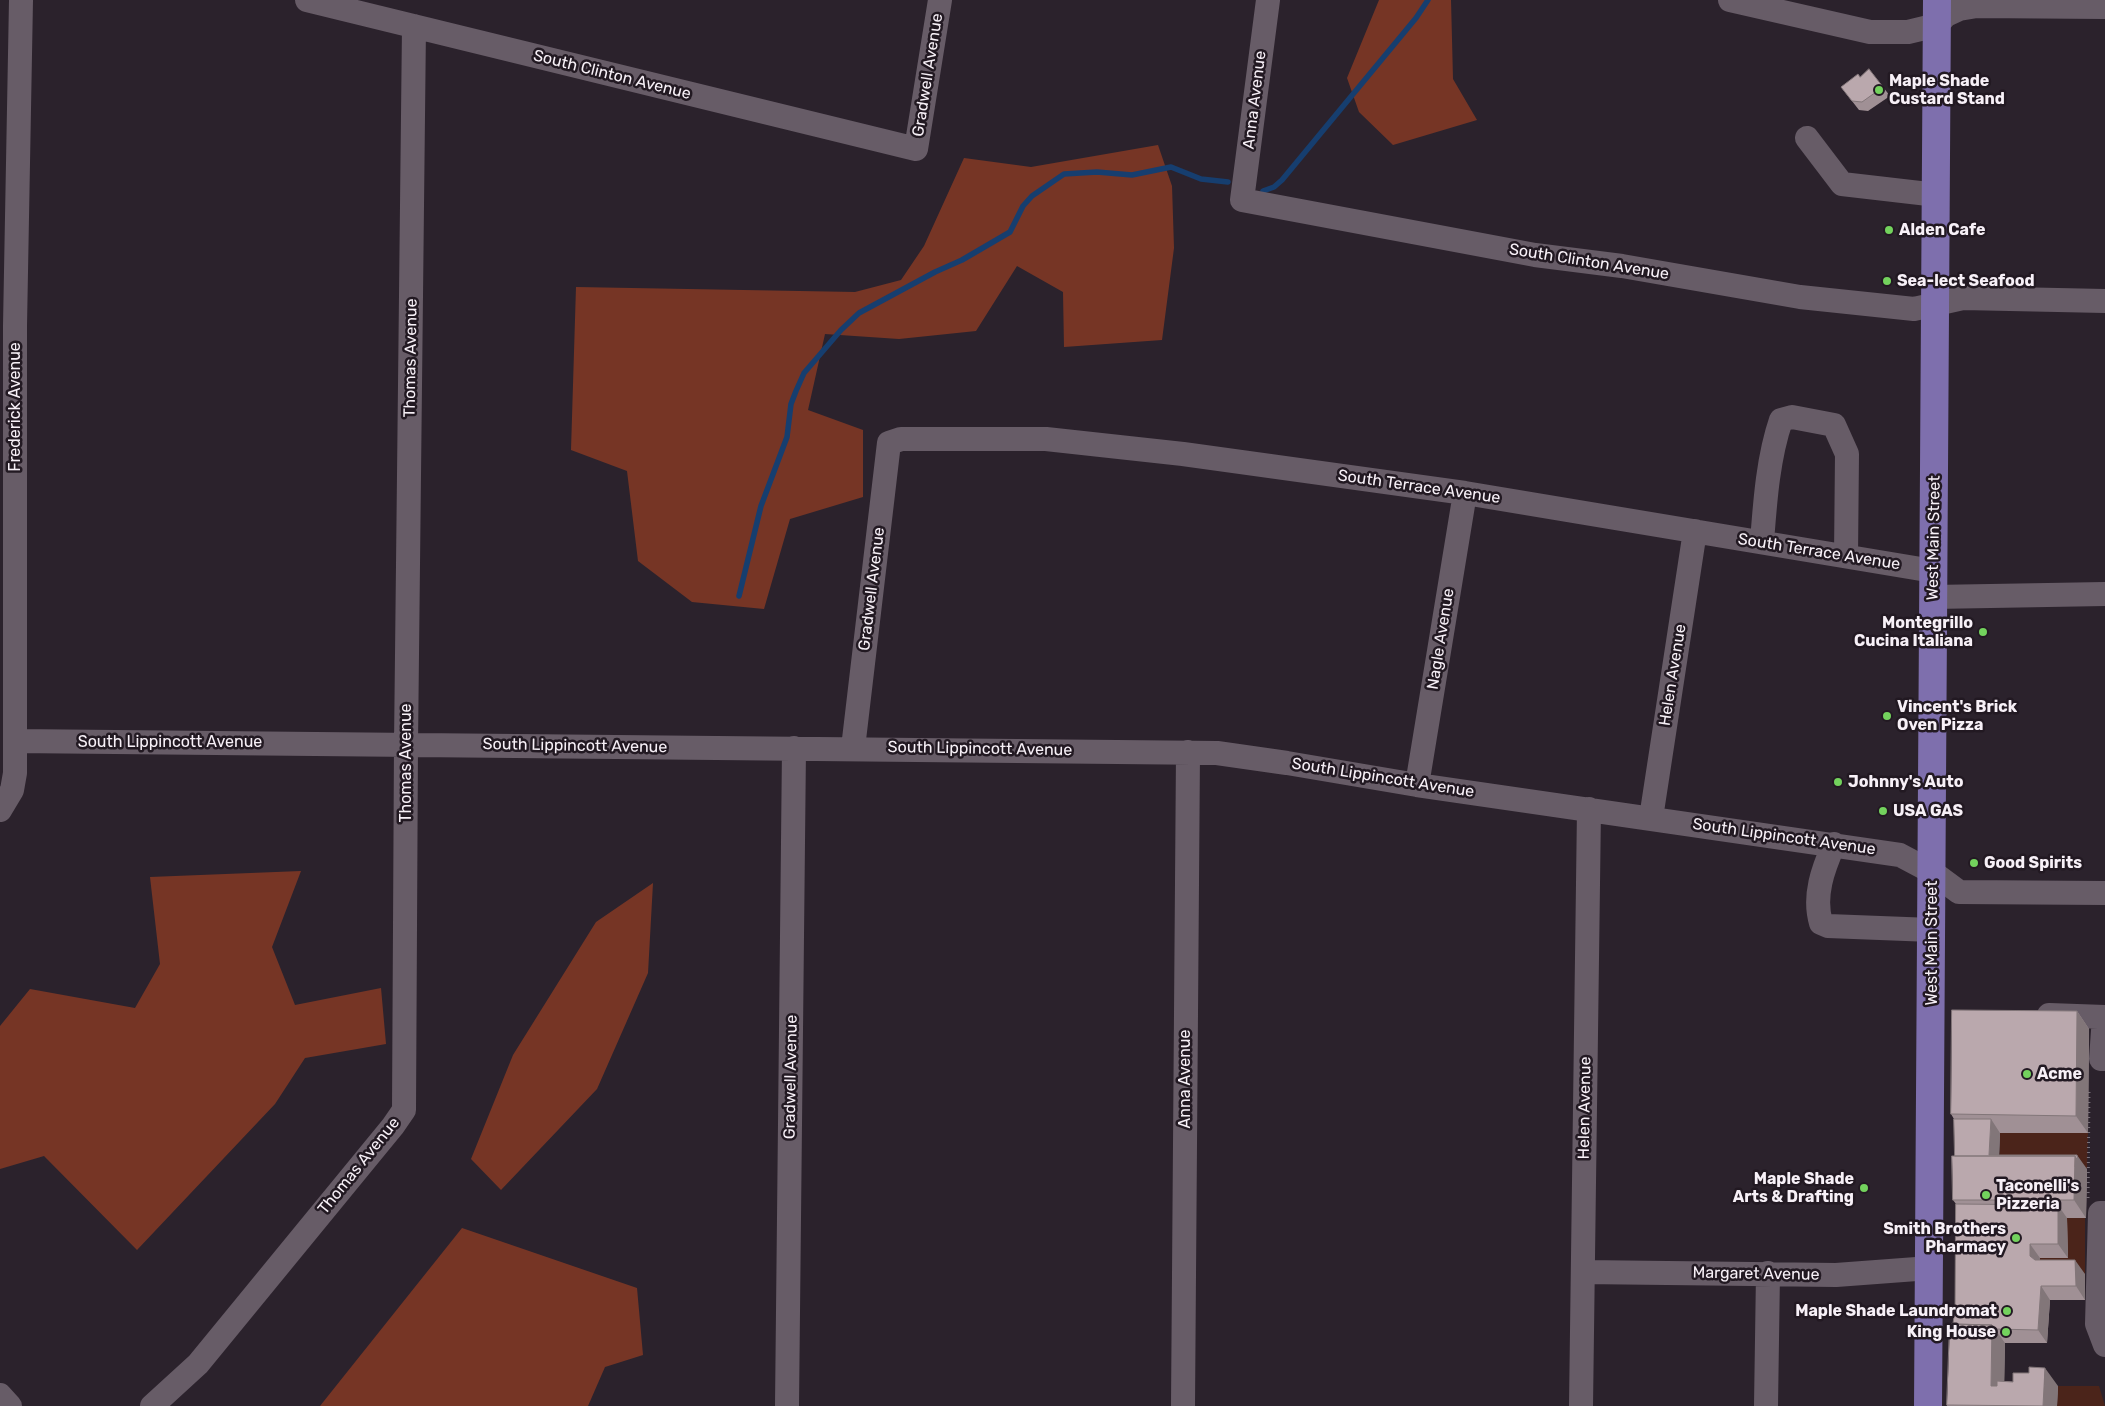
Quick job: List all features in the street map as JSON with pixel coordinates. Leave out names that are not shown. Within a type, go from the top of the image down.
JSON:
[{"type":"main road","name":"West Main Street","points":[[1928,1406],[1933,584],[1937,304],[1937,13]]},
{"type":"street","name":"Frederick Avenue","points":[[0,810],[12,790],[15,773],[16,741],[7,328],[22,0]]},
{"type":"street","name":"South Clinton Avenue","points":[[307,0],[916,150]]},
{"type":"street","name":"Gradwell Avenue","points":[[916,150],[940,0]]},
{"type":"street","name":"Anna Avenue","points":[[1242,200],[1268,0]]},
{"type":"street","points":[[1730,0],[1870,32],[1908,32],[1937,13],[1946,16],[1959,9],[1977,6],[2105,7]]},
{"type":"street","name":"Thomas Avenue","points":[[152,1406],[198,1364],[404,1110],[414,26]]},
{"type":"street","points":[[1806,138],[1842,184],[1937,195]]},
{"type":"street","name":"South Clinton Avenue","points":[[1242,200],[1534,255],[1622,266],[1788,295],[1914,309],[1963,298],[2105,301]]},
{"type":"street","points":[[1762,542],[1775,436],[1781,420],[1792,417],[1834,425],[1847,454],[1846,556]]},
{"type":"street","name":"Gradwell Avenue","points":[[853,748],[889,443],[901,439]]},
{"type":"street","name":"South Terrace Avenue","points":[[901,439],[1046,439],[1183,454],[1464,493],[1846,556],[1933,584],[2105,594]]},
{"type":"street","name":"Nagle Avenue","points":[[1417,785],[1464,493]]},
{"type":"street","name":"Helen Avenue","points":[[1651,818],[1696,531]]},
{"type":"street","name":"South Lippincott Avenue","points":[[16,741],[1188,752],[1287,763],[1417,785],[1834,844],[1906,856],[1959,892],[2105,894]]},
{"type":"street","name":"Gradwell Avenue","points":[[787,1406],[794,748]]},
{"type":"street","name":"Anna Avenue","points":[[1183,1406],[1188,752]]},
{"type":"street","name":"Helen Avenue","points":[[1581,1406],[1589,809]]},
{"type":"street","points":[[1834,844],[1822,872],[1818,912],[1822,923],[1828,926],[1932,930]]},
{"type":"street","points":[[2023,1014],[2105,1017],[2102,1059],[2105,1059]]},
{"type":"street","points":[[2105,1214],[2100,1213],[2097,1324],[2105,1345]]},
{"type":"street","name":"Margaret Avenue","points":[[1583,1272],[1851,1275],[1930,1268]]},
{"type":"street","points":[[1766,1406],[1768,1273]]},
{"type":"street","points":[[0,1395],[10,1406]]},
{"type":"path","points":[[2088,1166],[2089,1086]]},
{"type":"shaded area","points":[[1379,0],[1451,0],[1453,79],[1477,120],[1393,145],[1359,112],[1347,78]]},
{"type":"shaded area","points":[[1158,145],[1172,186],[1174,248],[1162,340],[1064,347],[1063,292],[1017,266],[976,331],[899,339],[825,334],[808,410],[863,430],[863,497],[790,519],[764,609],[692,602],[638,561],[627,471],[571,450],[576,287],[855,292],[901,280],[924,246],[964,158],[1031,167]]},
{"type":"shaded area","points":[[301,871],[272,947],[295,1005],[381,988],[386,1044],[305,1058],[275,1104],[137,1250],[44,1156],[0,1169],[0,1026],[30,989],[135,1008],[160,964],[150,877]]},
{"type":"shaded area","points":[[653,883],[648,973],[597,1089],[501,1190],[471,1159],[513,1055],[596,922]]},
{"type":"shaded area","points":[[2000,1133],[2088,1133],[2087,1169],[1999,1169]]},
{"type":"shaded area","points":[[2067,1218],[2085,1218],[2085,1274],[2044,1274],[2040,1269],[2040,1258],[2067,1258]]},
{"type":"shaded area","points":[[462,1228],[637,1288],[643,1355],[605,1367],[588,1406],[320,1406]]},
{"type":"shaded area","points":[[2058,1386],[2099,1386],[2105,1406],[2057,1406]]},
{"type":"building","points":[[1869,69],[1883,87],[1862,102],[1852,101],[1841,87],[1858,74],[1860,77]]},
{"type":"building","points":[[1952,1010],[2077,1011],[2076,1116],[1951,1114]]},
{"type":"building","points":[[1954,1119],[1991,1119],[1989,1155],[2077,1155],[2078,1161],[2075,1156],[1955,1156]]},
{"type":"building","points":[[1952,1156],[2075,1156],[2074,1200],[1953,1200]]},
{"type":"building","points":[[1956,1204],[2058,1205],[2058,1244],[2030,1244],[2030,1256],[2035,1260],[2075,1260],[2076,1286],[2041,1286],[2038,1330],[1995,1329],[1992,1325],[1953,1324],[1955,1308]]},
{"type":"building","points":[[1950,1324],[1992,1325],[1991,1386],[1997,1386],[1997,1381],[2013,1382],[2013,1373],[2029,1373],[2029,1367],[2045,1368],[2043,1406],[1947,1405]]},
{"type":"waterway","points":[[1263,191],[1274,187],[1282,180],[1416,18],[1428,0]]},
{"type":"waterway","points":[[739,596],[761,506],[787,437],[791,404],[796,391],[804,373],[841,330],[859,313],[935,272],[962,260],[1010,232],[1023,206],[1032,196],[1064,174],[1097,172],[1132,175],[1171,167],[1201,179],[1228,182]]},
{"type":"place","name":"Maple Shade Custard Stand","points":[[1879,90]]},
{"type":"place","name":"Alden Cafe","points":[[1889,230]]},
{"type":"place","name":"Sea-lect Seafood","points":[[1887,281]]},
{"type":"place","name":"Montegrillo Cucina Italiana","points":[[1983,632]]},
{"type":"place","name":"Vincent's Brick Oven Pizza","points":[[1887,716]]},
{"type":"place","name":"Johnny's Auto","points":[[1838,782]]},
{"type":"place","name":"USA GAS","points":[[1883,811]]},
{"type":"place","name":"Good Spirits","points":[[1974,863]]},
{"type":"place","name":"Acme","points":[[2027,1074]]},
{"type":"place","name":"Maple Shade Arts & Drafting","points":[[1864,1188]]},
{"type":"place","name":"Taconelli's Pizzeria","points":[[1986,1195]]},
{"type":"place","name":"Smith Brothers Pharmacy","points":[[2016,1238]]},
{"type":"place","name":"Maple Shade Laundromat","points":[[2007,1311]]},
{"type":"place","name":"King House","points":[[2006,1332]]}]
